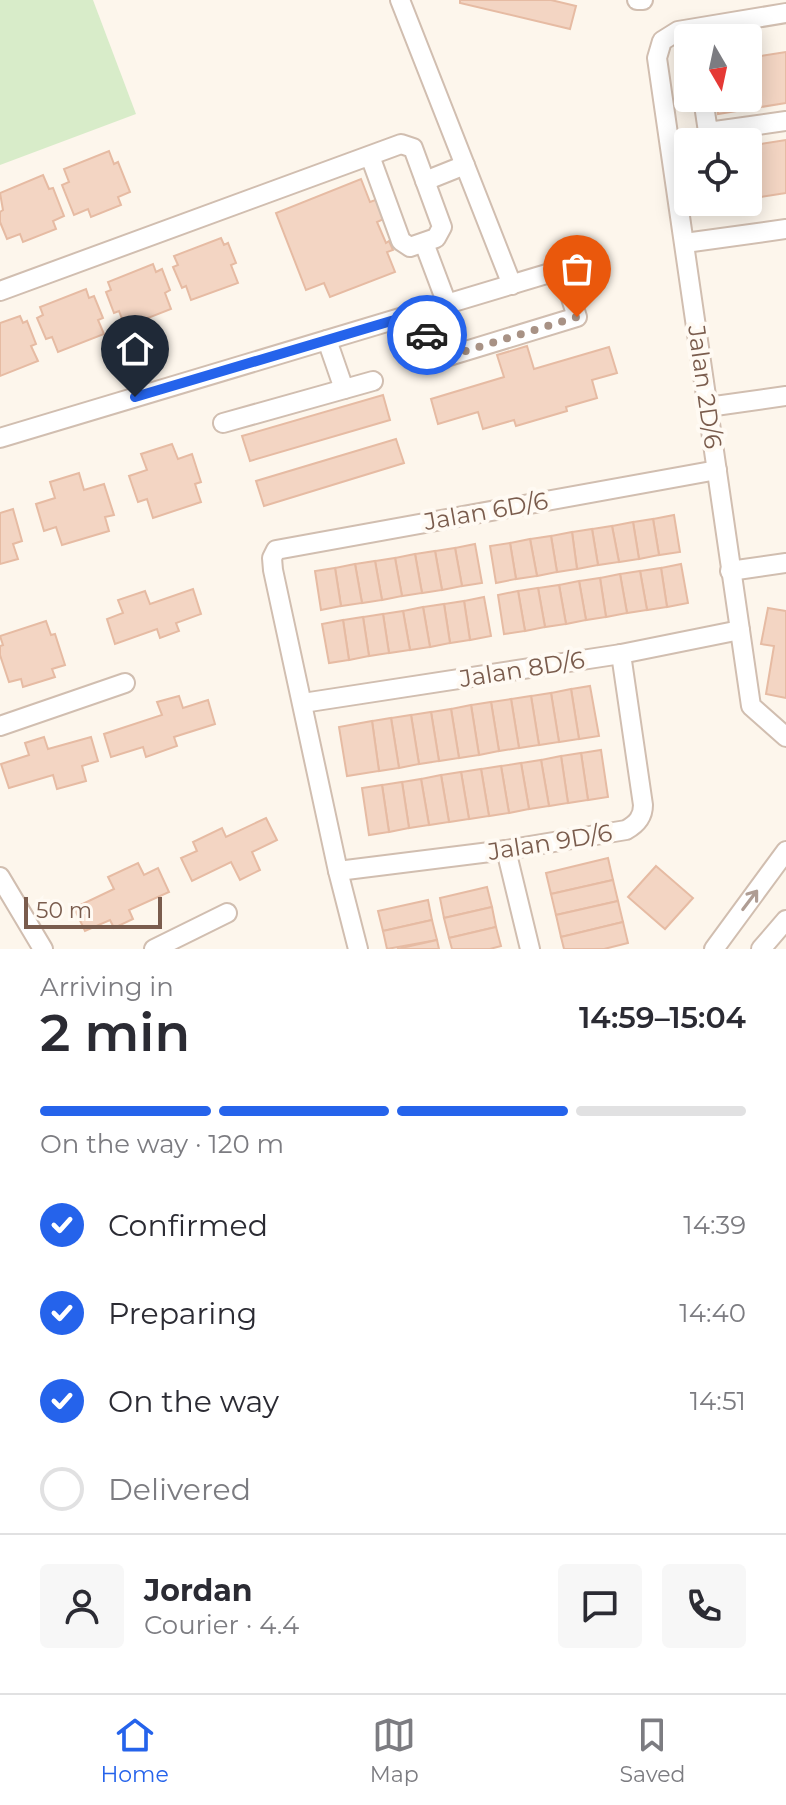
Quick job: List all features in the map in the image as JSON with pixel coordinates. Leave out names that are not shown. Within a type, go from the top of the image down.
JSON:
[{"type":"street","points":[[400,0],[512,285]]},
{"type":"street","name":"Jalan 2D/6","points":[[786,13],[678,31],[662,41],[657,58],[751,706],[786,737]]},
{"type":"street","points":[[705,112],[708,132],[786,121]]},
{"type":"street","points":[[0,291],[401,144],[413,148],[442,227],[436,238],[410,247],[401,241],[370,156]]},
{"type":"street","points":[[425,181],[465,165]]},
{"type":"street","points":[[685,243],[786,229]]},
{"type":"street","points":[[424,243],[447,304]]},
{"type":"street","points":[[0,438],[566,268],[577,317],[436,360],[418,313]]},
{"type":"street","points":[[327,340],[344,389]]},
{"type":"street","points":[[223,423],[373,381]]},
{"type":"street","points":[[708,407],[786,396]]},
{"type":"street","name":"Jalan 6D/6","points":[[303,703],[273,570],[272,558],[279,548],[717,470]]},
{"type":"street","points":[[730,571],[786,563]]},
{"type":"street","name":"Jalan 8D/6","points":[[303,703],[621,654],[740,630]]},
{"type":"street","name":"Jalan 9D/6","points":[[338,871],[506,850],[626,830],[639,820],[643,805],[621,654]]},
{"type":"street","points":[[0,726],[125,683]]},
{"type":"street","points":[[303,703],[338,871],[358,949]]},
{"type":"street","points":[[506,850],[530,949]]},
{"type":"street","points":[[714,949],[786,851]]},
{"type":"street","points":[[0,877],[43,949]]},
{"type":"street","points":[[154,949],[227,913]]},
{"type":"street","points":[[761,949],[786,920]]},
{"type":"green space","points":[[0,0],[93,0],[136,114],[0,165]]},
{"type":"building","points":[[460,0],[551,0],[576,6],[570,29],[460,3]]},
{"type":"building","points":[[786,52],[786,103],[762,107],[762,56]]},
{"type":"building","points":[[786,140],[786,193],[762,197],[762,144]]},
{"type":"building","points":[[109,151],[114,164],[118,162],[130,192],[118,197],[121,205],[91,217],[88,209],[74,215],[62,185],[69,182],[64,169]]},
{"type":"building","points":[[43,175],[49,189],[53,188],[64,216],[53,221],[56,229],[23,242],[20,234],[7,239],[0,222],[0,212],[3,210],[0,193]]},
{"type":"building","points":[[361,179],[370,202],[381,198],[388,217],[377,222],[386,243],[389,241],[393,250],[387,252],[395,272],[330,297],[324,283],[306,290],[276,213]]},
{"type":"building","points":[[221,238],[224,245],[228,243],[236,263],[231,265],[238,283],[191,300],[173,267],[178,265],[174,256]]},
{"type":"building","points":[[153,264],[156,272],[162,269],[170,290],[165,293],[171,309],[125,327],[119,311],[114,313],[106,292],[111,290],[108,282]]},
{"type":"building","points":[[86,289],[89,298],[94,296],[103,318],[98,320],[104,334],[58,352],[52,337],[46,339],[37,318],[43,315],[40,307]]},
{"type":"building","points":[[20,316],[23,323],[27,321],[36,344],[31,346],[38,361],[0,376],[0,323]]},
{"type":"building","points":[[527,346],[534,369],[609,347],[617,373],[592,380],[597,398],[566,407],[567,411],[516,426],[514,420],[483,429],[478,412],[438,424],[431,399],[504,377],[497,355]]},
{"type":"building","points":[[383,395],[390,420],[250,461],[242,436]]},
{"type":"building","points":[[396,439],[404,463],[264,506],[256,481]]},
{"type":"building","points":[[172,444],[178,459],[192,454],[201,482],[195,484],[201,502],[153,518],[147,499],[138,502],[129,476],[147,470],[141,454]]},
{"type":"building","points":[[79,473],[84,490],[104,484],[114,515],[105,517],[109,531],[62,545],[56,527],[44,531],[36,504],[55,498],[50,482]]},
{"type":"building","points":[[13,509],[22,541],[13,544],[18,559],[0,564],[0,513]]},
{"type":"building","points":[[674,515],[680,552],[659,555],[653,519]]},
{"type":"building","points":[[653,519],[659,555],[639,559],[633,522]]},
{"type":"building","points":[[633,522],[639,559],[619,562],[612,526]]},
{"type":"building","points":[[612,526],[619,562],[598,565],[592,529]]},
{"type":"building","points":[[592,529],[598,565],[577,569],[572,532]]},
{"type":"building","points":[[572,532],[577,569],[557,572],[551,536]]},
{"type":"building","points":[[551,536],[557,572],[537,576],[530,539]]},
{"type":"building","points":[[530,539],[537,576],[516,579],[510,543]]},
{"type":"building","points":[[510,543],[516,579],[496,583],[490,546]]},
{"type":"building","points":[[475,544],[482,583],[462,586],[455,548]]},
{"type":"building","points":[[455,548],[462,586],[442,590],[435,551]]},
{"type":"building","points":[[435,551],[442,590],[422,593],[415,554]]},
{"type":"building","points":[[415,554],[422,593],[402,596],[395,558]]},
{"type":"building","points":[[395,558],[402,596],[382,600],[375,561]]},
{"type":"building","points":[[375,561],[382,600],[362,603],[355,564]]},
{"type":"building","points":[[355,564],[362,603],[341,606],[335,568]]},
{"type":"building","points":[[681,564],[688,603],[667,607],[661,568]]},
{"type":"building","points":[[335,568],[341,606],[321,610],[315,571]]},
{"type":"building","points":[[661,568],[667,607],[647,610],[640,571]]},
{"type":"building","points":[[640,571],[647,610],[627,613],[620,574]]},
{"type":"building","points":[[620,574],[627,613],[606,617],[600,578]]},
{"type":"building","points":[[600,578],[606,617],[586,620],[579,581]]},
{"type":"building","points":[[579,581],[586,620],[566,624],[559,585]]},
{"type":"building","points":[[559,585],[566,624],[545,627],[538,588]]},
{"type":"building","points":[[538,588],[545,627],[525,631],[518,591]]},
{"type":"building","points":[[193,589],[201,614],[176,623],[179,631],[160,638],[157,629],[115,644],[107,619],[123,613],[118,600],[145,591],[150,604]]},
{"type":"building","points":[[518,591],[525,631],[504,634],[498,595]]},
{"type":"building","points":[[484,597],[491,636],[470,640],[464,601]]},
{"type":"building","points":[[464,601],[470,640],[450,643],[444,604]]},
{"type":"building","points":[[444,604],[450,643],[430,647],[423,607]]},
{"type":"building","points":[[423,607],[430,647],[410,650],[403,611]]},
{"type":"building","points":[[768,608],[786,611],[786,698],[766,694],[774,646],[761,644]]},
{"type":"building","points":[[403,611],[410,650],[389,653],[383,614]]},
{"type":"building","points":[[383,614],[389,653],[369,656],[363,617]]},
{"type":"building","points":[[363,617],[369,656],[349,660],[343,620]]},
{"type":"building","points":[[343,620],[349,660],[329,663],[322,624]]},
{"type":"building","points":[[46,621],[51,635],[55,634],[65,665],[52,669],[55,677],[23,687],[21,679],[9,682],[0,655],[0,646],[3,645],[0,636]]},
{"type":"building","points":[[590,686],[599,736],[579,739],[571,689]]},
{"type":"building","points":[[571,689],[579,739],[559,742],[551,693]]},
{"type":"building","points":[[551,693],[559,742],[539,745],[531,696]]},
{"type":"building","points":[[179,696],[183,708],[208,700],[215,724],[174,737],[177,746],[146,757],[143,747],[111,757],[104,734],[162,715],[157,702]]},
{"type":"building","points":[[531,696],[539,745],[519,748],[511,699]]},
{"type":"building","points":[[511,699],[519,748],[499,751],[491,702]]},
{"type":"building","points":[[491,702],[499,751],[479,755],[471,705]]},
{"type":"building","points":[[471,705],[479,755],[459,758],[451,709]]},
{"type":"building","points":[[451,709],[459,758],[439,761],[431,712]]},
{"type":"building","points":[[431,712],[439,761],[419,764],[411,715]]},
{"type":"building","points":[[411,715],[419,764],[399,768],[391,718]]},
{"type":"building","points":[[391,718],[399,768],[379,771],[372,721]]},
{"type":"building","points":[[372,721],[379,771],[347,776],[339,727]]},
{"type":"building","points":[[44,737],[48,749],[91,737],[98,761],[82,766],[86,781],[57,789],[53,775],[9,788],[1,764],[29,755],[25,743]]},
{"type":"building","points":[[601,750],[608,797],[588,800],[581,753]]},
{"type":"building","points":[[581,753],[588,800],[568,803],[561,756]]},
{"type":"building","points":[[561,756],[568,803],[549,806],[541,760]]},
{"type":"building","points":[[541,760],[549,806],[529,809],[521,763]]},
{"type":"building","points":[[521,763],[529,809],[509,813],[501,766]]},
{"type":"building","points":[[501,766],[509,813],[489,816],[481,769]]},
{"type":"building","points":[[481,769],[489,816],[469,819],[461,772]]},
{"type":"building","points":[[461,772],[469,819],[449,822],[441,775]]},
{"type":"building","points":[[441,775],[449,822],[429,825],[421,779]]},
{"type":"building","points":[[421,779],[429,825],[409,828],[402,782]]},
{"type":"building","points":[[402,782],[409,828],[389,832],[382,785]]},
{"type":"building","points":[[382,785],[389,832],[369,835],[362,788]]},
{"type":"building","points":[[266,818],[277,840],[252,852],[260,870],[240,880],[231,862],[192,881],[181,858],[197,851],[193,842],[222,828],[226,837]]},
{"type":"building","points":[[608,858],[613,880],[551,894],[546,873]]},
{"type":"building","points":[[138,863],[144,875],[158,868],[169,892],[129,910],[133,919],[114,928],[110,920],[85,931],[74,908],[114,889],[108,877]]},
{"type":"building","points":[[656,866],[693,898],[665,929],[628,897]]},
{"type":"building","points":[[613,880],[618,901],[556,915],[551,894]]},
{"type":"building","points":[[487,887],[492,907],[444,918],[440,898]]},
{"type":"building","points":[[428,900],[432,920],[383,931],[378,911]]},
{"type":"building","points":[[618,901],[623,922],[561,937],[556,915]]},
{"type":"building","points":[[492,907],[496,927],[449,938],[444,918]]},
{"type":"building","points":[[432,920],[437,940],[387,949],[383,931]]},
{"type":"building","points":[[623,922],[628,943],[604,949],[564,949],[561,937]]},
{"type":"building","points":[[496,927],[501,946],[452,949],[449,938]]},
{"type":"building","points":[[437,940],[439,949],[397,949]]},
{"type":"way so far","points":[[427,335],[436,360],[577,317]]},
{"type":"route","points":[[135,397],[418,313],[427,335]]}]
